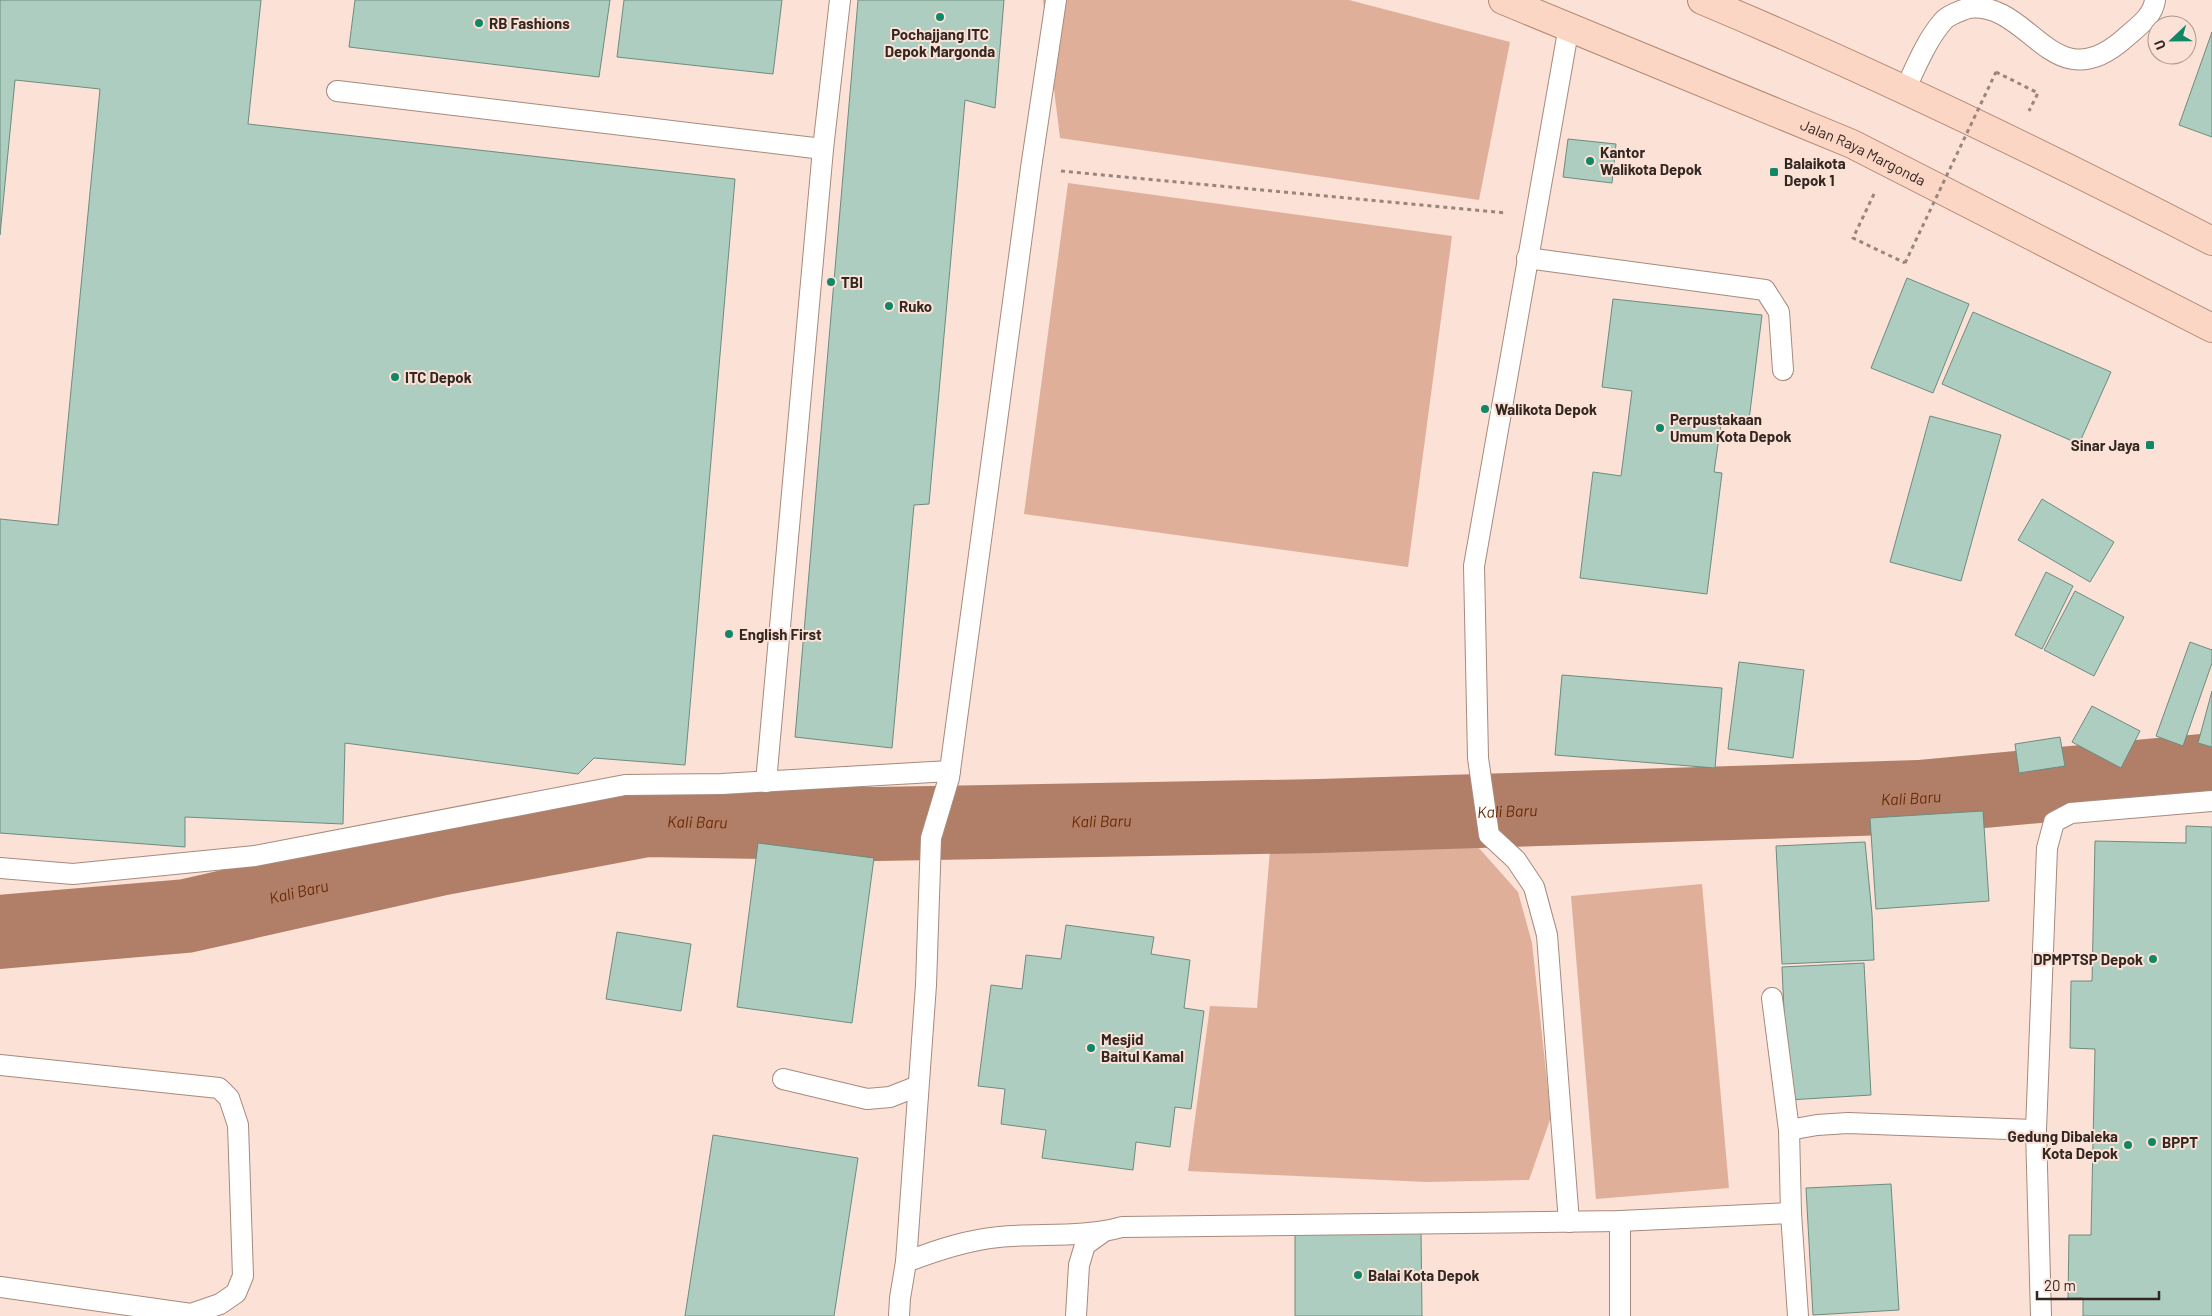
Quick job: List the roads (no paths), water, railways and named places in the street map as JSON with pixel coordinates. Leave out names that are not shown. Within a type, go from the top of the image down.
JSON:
[{"type":"main road","name":"Jalan Raya Margonda","points":[[1504,0],[1852,144],[2212,328]]},
{"type":"main road","points":[[1702,0],[1848,62],[2064,165],[2212,241]]},
{"type":"lane","points":[[766,782],[823,149],[840,0]]},
{"type":"lane","points":[[899,1316],[906,1262],[926,984],[931,838],[949,774],[1031,168],[1056,0]]},
{"type":"lane","points":[[1905,90],[1920,56],[1945,19],[1981,4],[2004,4],[2062,54],[2078,59],[2101,56],[2108,51],[2146,19],[2155,1]]},
{"type":"lane","points":[[1569,26],[1534,215],[1474,566],[1478,758],[1488,835],[1516,860],[1534,887],[1546,935],[1569,1222]]},
{"type":"lane","points":[[337,91],[823,149]]},
{"type":"lane","points":[[1527,258],[1765,290],[1779,312],[1782,326],[1783,370]]},
{"type":"lane","points":[[0,868],[73,874],[254,856],[624,785],[766,782],[949,774]]},
{"type":"lane","points":[[2041,1316],[2036,1130],[2047,848],[2054,822],[2071,814],[2212,801]]},
{"type":"lane","points":[[1772,998],[1789,1130],[1791,1213],[1798,1316]]},
{"type":"lane","points":[[0,1065],[219,1088],[229,1098],[238,1125],[243,1276],[236,1293],[220,1304],[191,1314],[0,1288]]},
{"type":"lane","points":[[783,1079],[867,1098],[890,1097],[918,1086]]},
{"type":"lane","points":[[1789,1130],[1817,1125],[1848,1124],[2036,1130]]},
{"type":"lane","points":[[906,1262],[949,1245],[998,1237],[1103,1232],[1122,1227],[1620,1222],[1791,1213]]},
{"type":"lane","points":[[1620,1222],[1620,1316]]},
{"type":"lane","points":[[1076,1316],[1079,1265],[1085,1245],[1103,1232]]},
{"type":"waterway","name":"Kali Baru","points":[[0,932],[186,916],[439,859],[647,820],[876,824],[1320,816],[1919,797],[2212,770]]},
{"type":"place","name":"Pochajjang ITC Depok Margonda","points":[[940,17]]},
{"type":"place","name":"RB Fashions","points":[[479,23]]},
{"type":"place","name":"Kantor Walikota Depok","points":[[1590,161]]},
{"type":"place","name":"Balaikota Depok 1","points":[[1774,172]]},
{"type":"place","name":"TBI","points":[[831,282]]},
{"type":"place","name":"Ruko","points":[[889,306]]},
{"type":"place","name":"ITC Depok","points":[[395,377]]},
{"type":"place","name":"Walikota Depok","points":[[1485,409]]},
{"type":"place","name":"Perpustakaan Umum Kota Depok","points":[[1660,428]]},
{"type":"place","name":"Sinar Jaya","points":[[2150,445]]},
{"type":"place","name":"English First","points":[[729,634]]},
{"type":"place","name":"DPMPTSP Depok","points":[[2153,959]]},
{"type":"place","name":"Mesjid Baitul Kamal","points":[[1091,1048]]},
{"type":"place","name":"BPPT","points":[[2152,1142]]},
{"type":"place","name":"Gedung Dibaleka Kota Depok","points":[[2128,1145]]},
{"type":"place","name":"Balai Kota Depok","points":[[1358,1275]]}]
